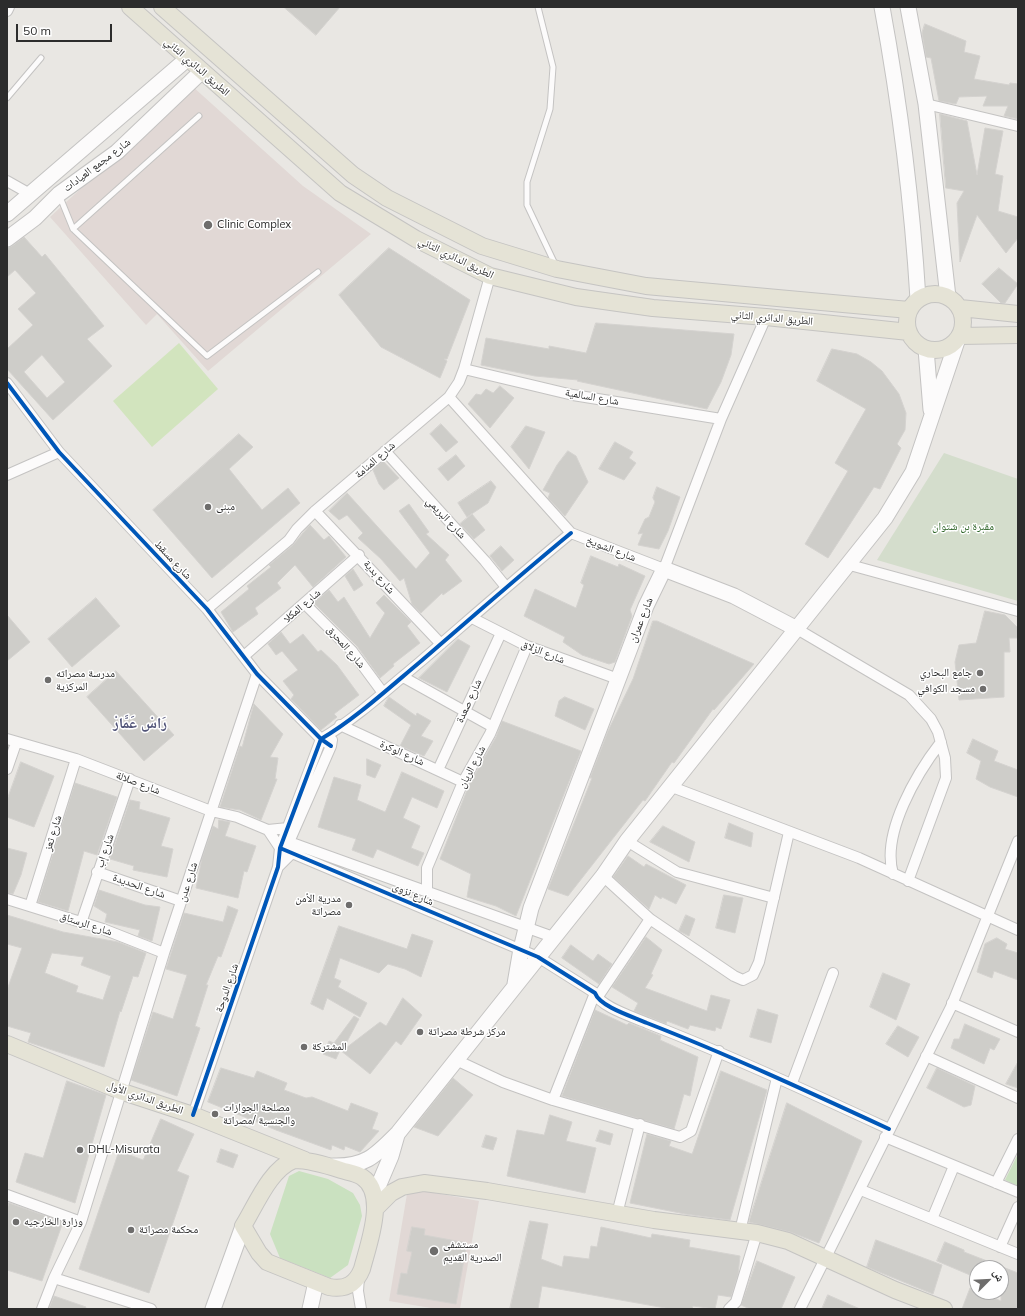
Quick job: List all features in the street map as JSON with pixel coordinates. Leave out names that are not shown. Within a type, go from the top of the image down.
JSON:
[{"type":"main road","name":"الطريق الدائري الثاني","points":[[130,7],[340,193],[416,239],[490,276],[537,288],[611,302],[653,308],[766,317],[908,332]]},
{"type":"main road","name":"الطريق الدائري الثاني","points":[[162,7],[353,175],[387,198],[482,246],[557,269],[646,286],[914,305]]},
{"type":"main road","points":[[882,7],[896,80],[909,179],[914,305],[907,321],[908,332],[915,343],[926,349],[940,351],[947,349],[959,338],[1018,335]]},
{"type":"main road","points":[[908,7],[926,104],[948,297]]},
{"type":"main road","name":"شارع مجمع العيادات","points":[[7,214],[187,59]]},
{"type":"main road","name":"شارع مجمع العيادات","points":[[7,239],[35,218],[59,194],[118,152],[202,71]]},
{"type":"main road","points":[[328,1166],[356,1165],[365,1162],[374,1157],[398,1133],[603,876],[627,841],[850,565],[885,518],[904,488],[920,453],[931,415],[964,323],[960,308],[948,297],[933,294],[914,305]]},
{"type":"main road","points":[[960,308],[1018,314]]},
{"type":"main road","points":[[926,349],[931,415]]},
{"type":"main road","name":"شارع الشويخ","points":[[664,569],[734,596],[797,629]]},
{"type":"main road","name":"شارع عمران","points":[[515,985],[521,949],[531,908],[646,606],[664,569]]},
{"type":"main road","name":"الطريق الدائري الأول","points":[[7,1044],[123,1092],[193,1115],[305,1160]]},
{"type":"main road","points":[[243,1226],[259,1253],[267,1262],[316,1282],[338,1288],[346,1287],[359,1277],[362,1269],[375,1202],[398,1133]]},
{"type":"main road","points":[[213,1309],[243,1226],[273,1175],[280,1168],[294,1160],[305,1160],[362,1177],[369,1185],[375,1202]]},
{"type":"main road","points":[[375,1202],[402,1187],[424,1183],[487,1191],[617,1214],[757,1232],[788,1241],[895,1290],[944,1309]]},
{"type":"main road","points":[[310,1309],[316,1282]]},
{"type":"main road","points":[[895,1290],[911,1309]]},
{"type":"street","points":[[7,11],[9,7]]},
{"type":"street","points":[[926,104],[1018,126]]},
{"type":"street","points":[[7,181],[30,194]]},
{"type":"street","name":"شارع المنامة","points":[[207,609],[289,540],[297,529],[315,511],[449,397],[459,382],[464,369],[490,276]]},
{"type":"street","name":"شارع عمران","points":[[664,569],[721,419],[766,317]]},
{"type":"street","name":"شارع السالمية","points":[[464,369],[573,395],[721,419]]},
{"type":"street","name":"شارع مسقط","points":[[7,383],[58,452],[207,609],[257,674],[321,739],[331,746]]},
{"type":"street","name":"شارع الشويخ","points":[[449,397],[571,534],[664,569]]},
{"type":"street","name":"شارع البريمي","points":[[385,451],[485,560],[506,587]]},
{"type":"street","points":[[7,475],[58,452]]},
{"type":"street","name":"شارع بدية","points":[[315,511],[359,555],[441,644]]},
{"type":"street","points":[[285,845],[288,828],[321,739],[383,693],[472,618],[506,587],[571,534]]},
{"type":"street","name":"شارع المكلا","points":[[244,656],[359,555]]},
{"type":"street","points":[[850,565],[1018,612]]},
{"type":"street","name":"شارع المحرق","points":[[305,604],[352,651],[383,693]]},
{"type":"street","name":"شارع الزلاق","points":[[472,618],[527,646],[618,679]]},
{"type":"street","points":[[797,629],[909,694],[931,719],[941,742],[947,768],[946,778],[908,881]]},
{"type":"street","name":"شارع صعدة","points":[[438,770],[501,633]]},
{"type":"street","name":"شارع الريان","points":[[427,891],[427,868],[463,782],[493,728],[527,646]]},
{"type":"street","name":"شارع عدن","points":[[42,1309],[54,1278],[82,1222],[123,1092],[164,953],[257,674]]},
{"type":"street","points":[[402,677],[493,728]]},
{"type":"street","points":[[278,867],[285,845],[331,746],[336,729]]},
{"type":"street","name":"شارع الوكرة","points":[[336,729],[438,770],[463,782]]},
{"type":"street","points":[[7,769],[12,741]]},
{"type":"street","name":"شارع صلالة","points":[[12,741],[76,759],[211,811],[237,817],[268,830]]},
{"type":"street","points":[[893,874],[890,866],[890,841],[904,805],[924,764],[941,742]]},
{"type":"street","name":"شارع تعز","points":[[30,906],[76,759]]},
{"type":"street","name":"شارع إب","points":[[81,923],[97,872],[130,779]]},
{"type":"street","points":[[672,787],[859,858],[1018,930]]},
{"type":"street","points":[[268,830],[288,828]]},
{"type":"street","points":[[268,830],[292,852],[278,867]]},
{"type":"street","points":[[603,876],[650,919],[734,976],[743,980],[753,975],[759,962],[789,832]]},
{"type":"street","points":[[627,841],[677,872],[774,898]]},
{"type":"street","points":[[800,1309],[861,1190],[887,1133],[952,1003],[1018,841]]},
{"type":"street","name":"شارع نزوى","points":[[285,845],[427,891],[554,937]]},
{"type":"street","name":"شارع نزوى","points":[[292,852],[502,943],[521,949],[538,957],[620,1012],[719,1051],[792,1083],[954,1166],[1018,1192]]},
{"type":"street","name":"شارع الدوحة","points":[[193,1115],[278,867]]},
{"type":"street","name":"شارع الحديدة","points":[[97,872],[181,901]]},
{"type":"street","name":"شارع الرستاق","points":[[7,899],[103,929],[164,953]]},
{"type":"street","points":[[553,1100],[596,995],[650,919]]},
{"type":"street","points":[[792,1083],[833,973]]},
{"type":"street","points":[[952,1003],[1018,1032]]},
{"type":"street","points":[[456,1060],[503,1082],[553,1100],[640,1124],[680,1137],[691,1131],[719,1051]]},
{"type":"street","points":[[926,1056],[1018,1098]]},
{"type":"street","points":[[740,1231],[778,1078]]},
{"type":"street","points":[[617,1214],[640,1124]]},
{"type":"street","points":[[996,1183],[1018,1139]]},
{"type":"street","points":[[932,1219],[954,1166]]},
{"type":"street","points":[[861,1190],[1018,1254]]},
{"type":"street","points":[[7,1195],[82,1222]]},
{"type":"street","points":[[1000,1247],[1018,1207]]},
{"type":"street","points":[[729,1309],[736,1302],[757,1232]]},
{"type":"street","points":[[359,1277],[358,1291],[361,1309]]},
{"type":"street","points":[[54,1278],[151,1309]]},
{"type":"lane","points":[[538,7],[553,67],[550,109],[527,182],[527,205],[557,269]]},
{"type":"lane","points":[[7,98],[41,58]]},
{"type":"lane","points":[[73,229],[199,116]]},
{"type":"lane","points":[[59,194],[73,229],[206,356],[318,272]]},
{"type":"shaded area","name":"Clinic Complex","points":[[192,86],[303,186],[371,234],[208,371],[157,314],[146,325],[50,217]]},
{"type":"shaded area","name":"مستشفى الصدرية القديم","points":[[408,1188],[479,1201],[460,1309],[437,1309],[389,1301]]},
{"type":"green space","points":[[179,343],[218,389],[152,447],[113,401]]},
{"type":"green space","name":"مقبرة بن شتوان","points":[[944,453],[1018,479],[1018,601],[877,560]]},
{"type":"green space","points":[[1018,1154],[1018,1186],[1005,1180]]},
{"type":"green space","points":[[299,1171],[328,1179],[353,1193],[360,1205],[362,1216],[348,1265],[330,1278],[280,1258],[270,1234],[289,1176]]},
{"type":"building","points":[[284,7],[340,7],[316,35]]},
{"type":"building","points":[[925,24],[966,41],[964,52],[980,56],[974,79],[1009,85],[1010,83],[1018,84],[1018,119],[1004,116],[1008,106],[983,106],[987,96],[959,97],[956,104],[939,101],[931,58],[926,57],[922,33]]},
{"type":"building","points":[[940,114],[967,121],[977,175],[985,128],[1003,131],[995,174],[1003,176],[998,211],[1018,217],[1018,238],[1006,253],[977,215],[960,262],[957,203],[964,191],[946,188]]},
{"type":"building","points":[[24,237],[42,257],[45,254],[104,326],[87,339],[112,366],[53,420],[7,369],[7,349],[33,325],[18,309],[36,293],[15,270],[7,277],[7,248]],"holes":[[[42,355],[65,382],[47,398],[24,372]]]},
{"type":"building","points":[[389,248],[470,300],[447,359],[444,359],[447,361],[440,378],[381,347],[339,295]]},
{"type":"building","points":[[999,268],[1018,284],[1005,303],[1001,303],[982,284]]},
{"type":"building","points":[[596,323],[734,334],[731,355],[721,382],[707,409],[577,381],[578,380],[535,376],[481,365],[486,338],[549,349],[549,346],[586,353]]},
{"type":"building","points":[[832,349],[857,354],[871,362],[882,371],[899,394],[906,413],[905,430],[897,444],[901,448],[880,489],[874,487],[828,558],[805,544],[848,471],[835,463],[866,409],[817,381]]},
{"type":"building","points":[[500,386],[514,398],[490,428],[468,404],[476,394],[481,395],[486,389],[493,393]]},
{"type":"building","points":[[441,424],[458,442],[446,452],[430,434]]},
{"type":"building","points":[[526,426],[545,432],[529,469],[511,447]]},
{"type":"building","name":"مبنى","points":[[239,434],[253,447],[229,469],[262,510],[288,488],[300,503],[212,578],[153,510]]},
{"type":"building","points":[[615,442],[633,452],[629,458],[636,463],[624,480],[599,469]]},
{"type":"building","points":[[568,451],[576,456],[588,482],[565,516],[548,498],[550,493],[543,490],[557,465]]},
{"type":"building","points":[[456,455],[465,466],[448,481],[438,469]]},
{"type":"building","points":[[383,461],[399,478],[384,490],[379,484],[373,470]]},
{"type":"building","points":[[491,481],[496,487],[488,503],[467,517],[458,503]]},
{"type":"building","points":[[657,487],[680,497],[668,531],[659,549],[638,545],[643,533],[638,534],[645,519],[649,517],[655,502],[653,498]]},
{"type":"building","points":[[347,493],[416,569],[430,553],[399,511],[409,504],[429,532],[426,534],[449,555],[445,560],[462,581],[443,595],[442,593],[421,613],[412,604],[404,578],[400,581],[381,559],[358,538],[363,533],[347,515],[339,520],[329,511]]},
{"type":"building","points":[[472,514],[485,530],[474,539],[460,524]]},
{"type":"building","points":[[310,525],[324,540],[329,536],[346,557],[313,587],[295,565],[277,583],[281,588],[255,608],[258,614],[233,632],[221,612],[249,589],[247,586],[271,567],[269,565],[293,545]]},
{"type":"building","points":[[501,546],[514,560],[502,571],[490,556]]},
{"type":"building","points":[[591,556],[618,567],[619,564],[645,576],[630,610],[632,616],[615,662],[609,664],[582,655],[563,642],[565,637],[524,616],[535,589],[576,608],[584,585],[581,583]]},
{"type":"building","points":[[353,569],[363,585],[354,591],[345,576]]},
{"type":"building","points":[[329,590],[338,602],[344,597],[370,638],[385,613],[376,603],[384,595],[411,622],[407,626],[420,643],[393,664],[394,666],[380,678],[357,646],[314,603]]},
{"type":"building","points":[[96,598],[120,626],[72,667],[48,639]]},
{"type":"building","name":"جامع البحاري","points":[[985,611],[1005,615],[1018,628],[1018,638],[1009,638],[1010,652],[1004,652],[1004,697],[959,700],[955,662],[959,645],[976,643]]},
{"type":"building","points":[[7,615],[30,642],[7,661]]},
{"type":"building","points":[[653,621],[657,621],[754,664],[714,710],[713,709],[674,763],[672,762],[645,801],[643,800],[568,896],[548,889],[592,778],[590,778],[608,731],[633,679]]},
{"type":"building","points":[[281,632],[290,644],[303,634],[318,652],[321,650],[337,665],[359,695],[334,714],[337,717],[321,730],[291,699],[294,695],[283,681],[298,670],[282,651],[276,655],[268,644]]},
{"type":"building","points":[[458,639],[470,646],[447,692],[419,678]]},
{"type":"building","points":[[116,671],[174,735],[144,761],[87,697]]},
{"type":"building","points":[[389,697],[416,716],[417,713],[431,721],[421,736],[433,741],[424,756],[400,746],[411,725],[384,706]]},
{"type":"building","points":[[565,697],[594,709],[585,730],[555,716],[559,701]]},
{"type":"building","points":[[254,704],[283,734],[270,757],[278,758],[275,779],[277,779],[261,820],[240,810],[220,807],[240,746],[242,747]]},
{"type":"building","points":[[502,721],[581,751],[516,916],[496,906],[467,897],[471,874],[440,859],[469,785],[496,737]]},
{"type":"building","points":[[973,739],[998,751],[994,761],[1018,770],[1018,797],[990,787],[976,779],[981,761],[967,753]]},
{"type":"building","points":[[367,759],[381,765],[375,778],[367,775]]},
{"type":"building","points":[[21,762],[54,776],[34,827],[7,817],[7,800]]},
{"type":"building","points":[[402,772],[444,791],[437,808],[412,797],[403,818],[420,826],[411,848],[424,853],[418,866],[377,849],[373,858],[352,850],[356,839],[318,827],[334,777],[361,785],[357,800],[385,812]]},
{"type":"building","points":[[75,783],[117,797],[97,855],[84,851],[68,911],[38,902]]},
{"type":"building","points":[[130,800],[140,802],[139,809],[170,818],[161,846],[173,849],[167,877],[133,870],[134,866],[110,859]]},
{"type":"building","points":[[219,820],[230,822],[225,836],[256,846],[247,872],[244,871],[238,898],[196,888],[202,858],[213,826],[218,829]]},
{"type":"building","points":[[729,823],[753,833],[751,847],[725,838]]},
{"type":"building","points":[[663,826],[695,842],[689,862],[650,842]]},
{"type":"building","points":[[7,848],[27,853],[21,875],[13,894],[7,893]]},
{"type":"building","points":[[628,856],[644,867],[646,864],[686,885],[676,904],[662,897],[661,899],[655,895],[649,909],[613,877]]},
{"type":"building","points":[[99,890],[145,905],[160,907],[152,941],[138,936],[140,930],[105,922],[107,914],[94,906]]},
{"type":"building","points":[[724,895],[743,898],[735,933],[716,928]]},
{"type":"building","points":[[228,906],[238,910],[221,957],[218,956],[206,985],[208,985],[195,1026],[200,1028],[177,1096],[131,1080],[153,1012],[173,1019],[187,975],[166,969],[184,913],[223,922]]},
{"type":"building","points":[[7,915],[63,932],[118,942],[146,953],[138,977],[133,976],[121,1012],[120,1011],[104,1067],[28,1042],[31,1033],[7,1026],[7,990],[22,948],[7,944]],"holes":[[[52,953],[84,957],[81,965],[111,976],[103,1000],[76,992],[78,986],[45,973]]]},
{"type":"building","points":[[686,915],[695,919],[689,936],[679,931]]},
{"type":"building","points":[[339,926],[407,949],[412,934],[433,941],[421,977],[405,969],[388,964],[379,973],[340,958],[334,978],[341,981],[338,987],[367,1003],[360,1017],[327,998],[323,1010],[311,1004]]},
{"type":"building","points":[[646,937],[662,950],[651,974],[653,975],[645,988],[707,1011],[711,995],[730,1000],[721,1029],[716,1027],[715,1031],[690,1025],[688,1029],[667,1021],[666,1024],[634,1011],[638,1003],[612,987]]},
{"type":"building","points":[[997,938],[1007,944],[1005,949],[1018,953],[1018,980],[994,971],[992,978],[977,972],[985,944]]},
{"type":"building","points":[[571,945],[593,961],[598,954],[612,964],[599,984],[562,958]]},
{"type":"building","points":[[883,973],[910,984],[896,1020],[870,1007]]},
{"type":"building","points":[[403,998],[422,1015],[401,1045],[396,1041],[370,1074],[340,1050],[336,1059],[323,1054],[329,1041],[334,1043],[354,1016],[359,1019],[342,1051],[380,1022],[386,1026]]},
{"type":"building","points":[[758,1009],[778,1015],[771,1043],[750,1037]]},
{"type":"building","points":[[595,1010],[627,1025],[629,1023],[661,1036],[660,1040],[698,1057],[690,1096],[684,1094],[674,1129],[562,1096]]},
{"type":"building","points":[[965,1024],[1000,1039],[994,1050],[990,1048],[984,1064],[951,1048],[954,1039],[959,1039]]},
{"type":"building","points":[[898,1026],[919,1037],[908,1057],[886,1044]]},
{"type":"building","points":[[1018,1062],[1018,1088],[1006,1084]]},
{"type":"building","points":[[221,1068],[254,1078],[257,1071],[287,1083],[284,1090],[306,1098],[312,1097],[348,1111],[351,1103],[378,1113],[372,1129],[379,1131],[360,1152],[345,1146],[344,1150],[332,1145],[331,1150],[276,1130],[208,1102]]},
{"type":"building","points":[[937,1068],[975,1086],[971,1105],[964,1107],[927,1088]]},
{"type":"building","points":[[721,1071],[767,1090],[730,1220],[685,1214],[630,1203],[647,1134],[671,1141],[669,1146],[692,1154]]},
{"type":"building","points":[[453,1078],[473,1095],[438,1136],[414,1127]]},
{"type":"building","points":[[67,1081],[106,1095],[75,1203],[16,1182],[25,1153],[43,1158]]},
{"type":"building","points":[[787,1103],[862,1141],[819,1243],[790,1232],[749,1222]]},
{"type":"building","points":[[550,1115],[572,1122],[566,1141],[596,1148],[585,1193],[507,1176],[517,1130],[544,1135]]},
{"type":"building","name":"محكمة مصراتة","points":[[161,1119],[194,1134],[177,1171],[189,1176],[149,1293],[79,1269],[119,1151],[143,1160]]},
{"type":"building","points":[[600,1130],[613,1134],[610,1145],[596,1141]]},
{"type":"building","points":[[486,1135],[497,1138],[493,1150],[482,1147]]},
{"type":"building","points":[[221,1149],[238,1155],[233,1168],[217,1162]]},
{"type":"building","points":[[9,1203],[63,1222],[42,1281],[7,1270],[7,1210]]},
{"type":"building","points":[[530,1221],[548,1224],[541,1259],[562,1267],[564,1256],[589,1259],[591,1246],[597,1247],[601,1227],[651,1238],[652,1234],[690,1240],[689,1247],[740,1256],[738,1275],[731,1297],[718,1295],[715,1309],[693,1306],[692,1309],[671,1309],[542,1286],[538,1309],[510,1309]]},
{"type":"building","points":[[412,1227],[425,1229],[424,1235],[467,1243],[456,1304],[397,1294],[401,1273],[407,1274],[412,1252],[407,1251]]},
{"type":"building","points":[[876,1240],[942,1265],[933,1294],[867,1267]]},
{"type":"building","points":[[945,1242],[964,1250],[964,1252],[985,1260],[969,1260],[969,1275],[937,1261]]},
{"type":"building","points":[[757,1261],[795,1277],[781,1309],[750,1309],[741,1305]]},
{"type":"building","points":[[1009,1270],[1018,1273],[1018,1309],[962,1309],[969,1291],[969,1300],[1009,1300]]},
{"type":"building","points":[[828,1295],[860,1309],[822,1309]]},
{"type":"building","points":[[54,1296],[86,1307],[85,1309],[49,1309]]},
{"type":"cycle path","points":[[7,383],[59,452],[207,609],[257,674],[321,739],[331,746]]},
{"type":"cycle path","points":[[193,1115],[278,867],[280,848],[321,739],[372,703],[571,533]]},
{"type":"cycle path","points":[[280,848],[538,957],[595,993],[603,1003],[618,1011],[739,1061],[889,1129]]},
{"type":"place","name":"Clinic Complex","points":[[208,225]]},
{"type":"place","name":"مبنى","points":[[208,507]]},
{"type":"place","name":"جامع البحاري","points":[[980,673]]},
{"type":"place","name":"مدرسة مصراته المركزية","points":[[48,680]]},
{"type":"place","name":"مسجد الكوافي","points":[[983,689]]},
{"type":"place","name":"مدرية الأمن مصراتة","points":[[349,905]]},
{"type":"place","name":"مركز شرطة مصراتة","points":[[420,1032]]},
{"type":"place","name":"المشتركة","points":[[304,1047]]},
{"type":"place","name":"مصلحة الجوازات والجنسية /مصراتة","points":[[215,1114]]},
{"type":"place","name":"DHL-Misurata","points":[[80,1150]]},
{"type":"place","name":"وزارة الخارجيه","points":[[16,1222]]},
{"type":"place","name":"محكمة مصراتة","points":[[131,1230]]},
{"type":"place","name":"مستشفى الصدرية القديم","points":[[434,1251]]},
{"type":"district","name":"رَاسْ عَمَّارْ","points":[[140,723]]}]
